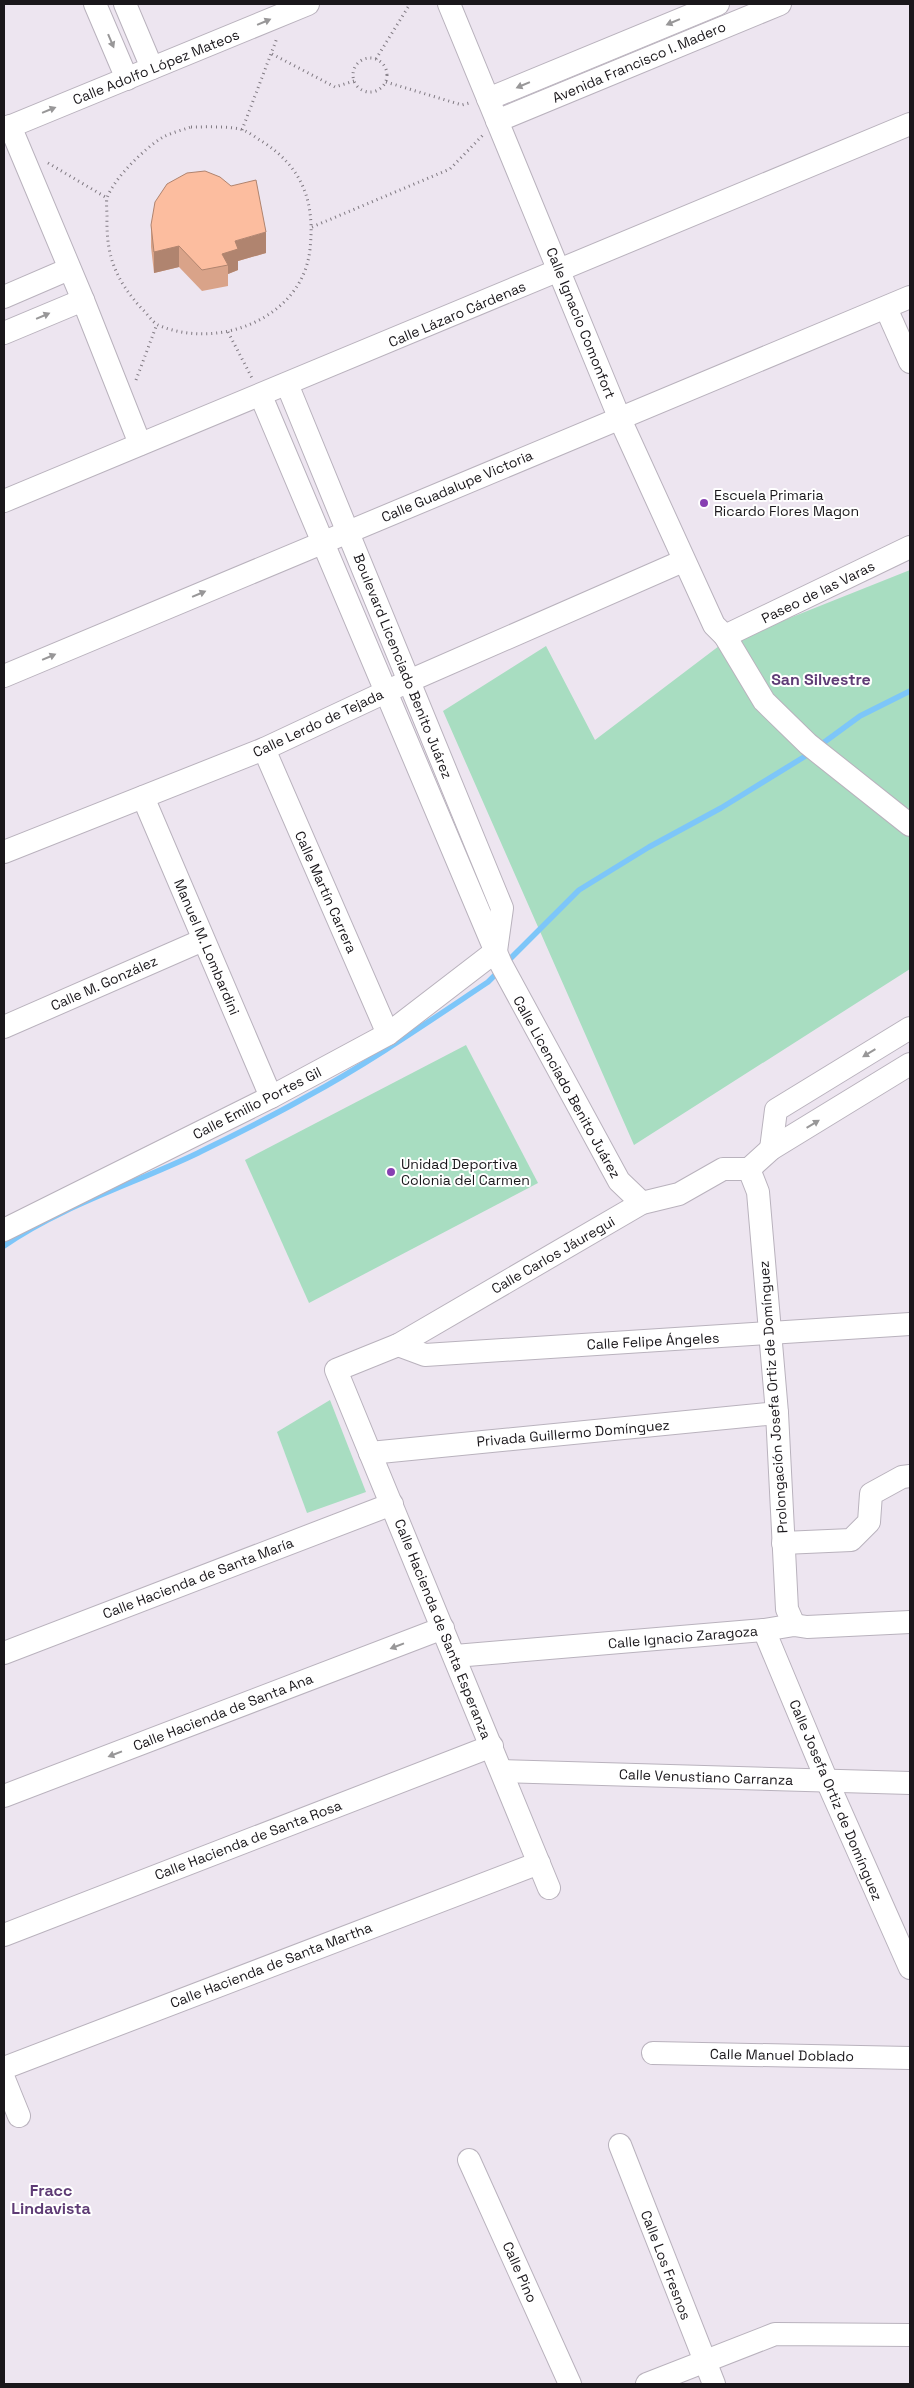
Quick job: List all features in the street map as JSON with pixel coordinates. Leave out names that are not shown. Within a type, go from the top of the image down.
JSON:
[{"type":"street","points":[[95,4],[127,79]]},
{"type":"street","points":[[125,4],[152,68]]},
{"type":"street","name":"Calle Adolfo López Mateos","points":[[11,133],[152,68],[308,4]]},
{"type":"street","name":"Calle Ignacio Comonfort","points":[[449,4],[619,418],[714,625],[725,636],[764,701],[808,744],[910,825]]},
{"type":"street","name":"Avenida Francisco I. Madero","points":[[488,99],[718,4]]},
{"type":"street","name":"Avenida Francisco I. Madero","points":[[498,121],[780,4]]},
{"type":"street","name":"Calle Lázaro Cárdenas","points":[[4,501],[261,396],[910,124]]},
{"type":"street","points":[[11,133],[83,300],[140,444]]},
{"type":"street","points":[[4,296],[69,269]]},
{"type":"street","name":"Calle Guadalupe Victoria","points":[[4,676],[910,298]]},
{"type":"street","points":[[4,333],[83,300]]},
{"type":"street","points":[[886,308],[910,362]]},
{"type":"street","name":"Boulevard Licenciado Benito Juárez","points":[[288,384],[502,908],[499,958]]},
{"type":"street","name":"Boulevard Licenciado Benito Juárez","points":[[261,396],[499,958]]},
{"type":"street","name":"Paseo de las Varas","points":[[725,636],[910,547]]},
{"type":"street","name":"Calle Lerdo de Tejada","points":[[4,852],[264,749],[409,681],[683,561]]},
{"type":"street","name":"Calle Martín Carrera","points":[[264,749],[388,1034]]},
{"type":"street","name":"Manuel M. Lombardini","points":[[143,797],[272,1097]]},
{"type":"street","name":"Calle M. González","points":[[4,1027],[203,940]]},
{"type":"street","name":"Calle Licenciado Benito Juárez","points":[[499,958],[516,994],[619,1181],[642,1203]]},
{"type":"street","name":"Calle Emilio Portes Gil","points":[[4,1230],[272,1097],[388,1034],[499,958]]},
{"type":"street","points":[[771,1149],[776,1110],[910,1028]]},
{"type":"street","points":[[749,1169],[771,1149],[910,1064]]},
{"type":"street","name":"Calle Carlos Jáuregui","points":[[336,1370],[398,1345],[642,1203],[679,1194],[723,1170],[749,1169]]},
{"type":"street","name":"Prolongación Josefa Ortiz de Domínguez","points":[[749,1169],[758,1192],[776,1414],[787,1609],[794,1625]]},
{"type":"street","name":"Calle Felipe Ángeles","points":[[398,1345],[425,1355],[910,1324]]},
{"type":"street","name":"Calle Hacienda de Santa Esperanza","points":[[336,1370],[549,1888]]},
{"type":"street","name":"Privada Guillermo Domínguez","points":[[370,1452],[776,1414]]},
{"type":"street","points":[[783,1543],[852,1540],[869,1522],[871,1494],[902,1477],[910,1476]]},
{"type":"street","name":"Calle Hacienda de Santa María","points":[[4,1653],[392,1504]]},
{"type":"street","name":"Calle Ignacio Zaragoza","points":[[455,1656],[764,1630],[794,1625],[807,1627],[910,1622]]},
{"type":"street","name":"Calle Hacienda de Santa Ana","points":[[4,1796],[443,1628]]},
{"type":"street","name":"Calle Josefa Ortiz de Domínguez","points":[[764,1630],[826,1781],[910,1968]]},
{"type":"street","name":"Calle Hacienda de Santa Rosa","points":[[4,1935],[492,1746]]},
{"type":"street","name":"Calle Venustiano Carranza","points":[[502,1771],[910,1783]]},
{"type":"street","name":"Calle Hacienda de Santa Martha","points":[[4,2068],[539,1863]]},
{"type":"street","name":"Calle Manuel Doblado","points":[[653,2053],[910,2058]]},
{"type":"street","points":[[4,2079],[19,2116]]},
{"type":"street","name":"Calle Los Fresnos","points":[[620,2146],[714,2384]]},
{"type":"street","name":"Calle Pino","points":[[469,2160],[570,2384]]},
{"type":"street","points":[[647,2384],[775,2334],[910,2335]]},
{"type":"path","points":[[376,58],[410,4]]},
{"type":"path","points":[[242,130],[272,54],[284,14]]},
{"type":"path","points":[[272,54],[335,87],[354,82]]},
{"type":"path","points":[[376,58],[386,68],[386,82],[376,91],[363,91],[354,82],[353,68],[363,59],[376,58]]},
{"type":"path","points":[[386,82],[462,105],[488,99]]},
{"type":"path","points":[[312,227],[450,169],[498,121]]},
{"type":"path","points":[[191,127],[242,130],[274,150],[296,170],[308,198],[312,227],[309,256],[300,283],[280,306],[255,324],[228,332],[189,332],[157,324],[124,289],[112,262],[106,234],[107,198],[138,157],[163,137],[191,127]]},
{"type":"path","points":[[11,133],[107,198]]},
{"type":"path","points":[[126,409],[157,324]]},
{"type":"path","points":[[228,332],[261,396]]},
{"type":"green space","points":[[910,570],[910,969],[634,1145],[443,711],[546,646],[595,740],[719,646]]},
{"type":"green space","name":"Unidad Deportiva Colonia del Carmen","points":[[466,1045],[538,1183],[309,1303],[245,1160]]},
{"type":"green space","points":[[330,1400],[366,1492],[307,1513],[277,1432]]},
{"type":"building","points":[[205,171],[220,177],[231,186],[256,180],[266,232],[235,241],[238,249],[222,254],[228,265],[202,270],[179,246],[154,252],[151,225],[155,202],[167,184],[187,173]]},
{"type":"waterway","points":[[819,746],[860,716],[910,691]]},
{"type":"waterway","points":[[507,962],[579,890],[649,847],[721,808],[812,752]]},
{"type":"waterway","points":[[4,1246],[26,1232],[74,1207],[198,1153],[293,1104],[398,1042],[488,982],[499,971]]},
{"type":"place","name":"Escuela Primaria Ricardo Flores Magon","points":[[704,503]]},
{"type":"place","name":"Unidad Deportiva Colonia del Carmen","points":[[391,1172]]},
{"type":"district","name":"San Silvestre","points":[[821,679]]},
{"type":"district","name":"Fracc Lindavista","points":[[51,2199]]}]
